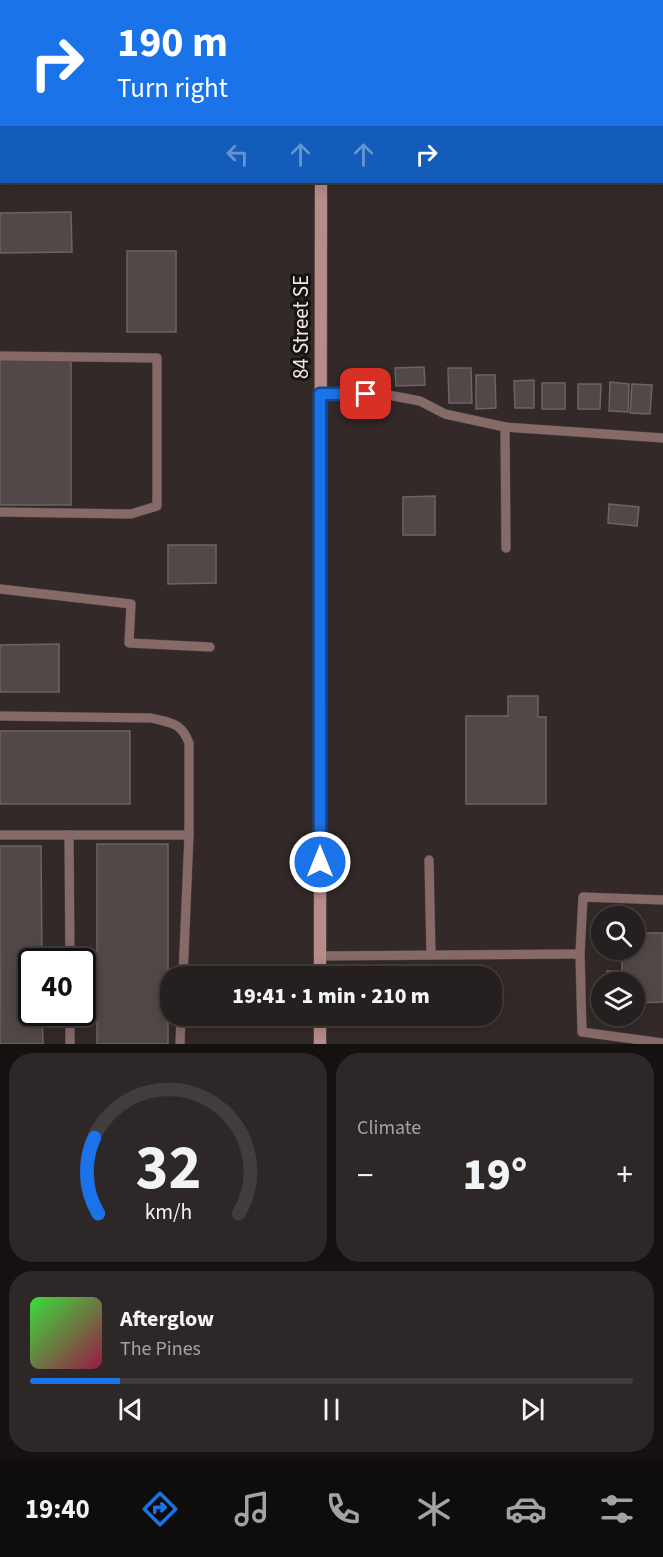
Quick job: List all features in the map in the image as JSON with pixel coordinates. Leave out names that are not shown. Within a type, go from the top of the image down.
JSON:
[{"type":"street","name":"84 Street SE","points":[[320,966],[321,183]]},
{"type":"street","points":[[320,1026],[320,1044]]},
{"type":"lane","points":[[0,356],[157,358],[157,506],[131,514],[0,512]]},
{"type":"lane","points":[[320,394],[388,395],[420,402],[445,414],[505,427],[663,438]]},
{"type":"lane","points":[[505,427],[506,548]]},
{"type":"lane","points":[[0,589],[131,604],[129,643],[210,647]]},
{"type":"lane","points":[[0,717],[151,718],[173,723],[184,730],[189,743],[189,835],[183,966]]},
{"type":"lane","points":[[0,835],[189,835]]},
{"type":"lane","points":[[69,835],[70,948]]},
{"type":"lane","points":[[429,860],[431,956]]},
{"type":"lane","points":[[663,900],[583,897],[580,954],[582,1032],[663,1043]]},
{"type":"lane","points":[[320,956],[580,954]]},
{"type":"lane","points":[[70,1026],[70,1044]]},
{"type":"lane","points":[[180,1044],[181,1026]]},
{"type":"building","points":[[71,212],[72,252],[0,253],[0,213]]},
{"type":"building","points":[[127,251],[176,251],[176,332],[127,332]]},
{"type":"building","points":[[0,360],[71,360],[71,505],[0,505]]},
{"type":"building","points":[[424,367],[425,385],[396,386],[395,368]]},
{"type":"building","points":[[448,368],[471,368],[472,403],[449,403]]},
{"type":"building","points":[[476,375],[495,375],[496,408],[476,409]]},
{"type":"building","points":[[534,380],[534,408],[515,408],[514,381]]},
{"type":"building","points":[[610,382],[629,384],[628,412],[609,411]]},
{"type":"building","points":[[542,383],[565,383],[565,409],[542,409]]},
{"type":"building","points":[[578,384],[601,384],[600,409],[578,409]]},
{"type":"building","points":[[632,384],[652,385],[650,414],[630,413]]},
{"type":"building","points":[[435,496],[435,535],[403,535],[403,497]]},
{"type":"building","points":[[609,504],[639,507],[637,526],[608,523]]},
{"type":"building","points":[[168,545],[216,545],[216,583],[168,584]]},
{"type":"building","points":[[59,644],[59,692],[0,692],[0,645]]},
{"type":"building","points":[[508,696],[538,696],[538,717],[546,717],[546,804],[466,804],[466,716],[508,716]]},
{"type":"building","points":[[0,731],[130,731],[130,804],[0,804]]},
{"type":"building","points":[[97,844],[168,844],[168,966],[160,966],[160,1026],[168,1026],[168,1044],[97,1044]]},
{"type":"building","points":[[0,846],[41,846],[42,948],[18,948],[18,1026],[42,1026],[43,1044],[0,1044]]},
{"type":"building","points":[[645,933],[663,933],[663,1002],[645,1003],[645,972],[607,972],[622,971],[622,960],[645,960]]},
{"type":"route","points":[[320,862],[320,394],[366,394]]}]
